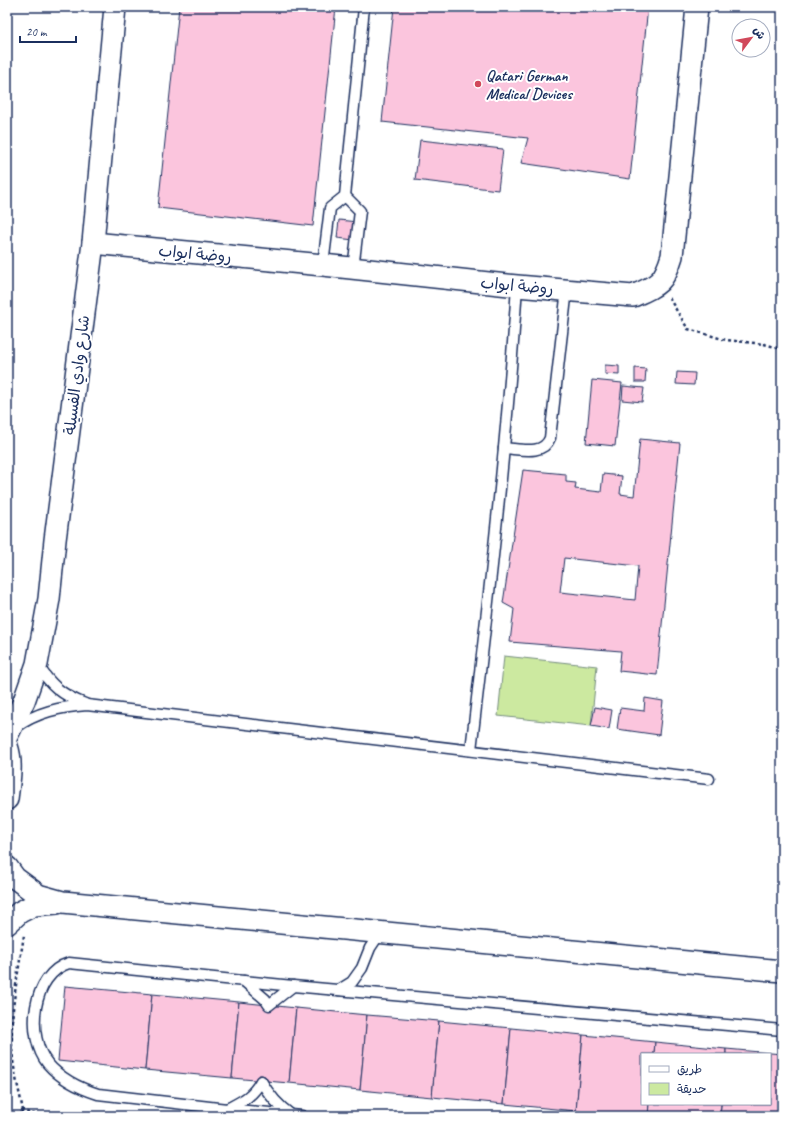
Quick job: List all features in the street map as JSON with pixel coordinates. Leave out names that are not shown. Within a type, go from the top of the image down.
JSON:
[{"type":"street","name":"شارع وادي الفسيلة","points":[[7,735],[24,702],[36,664],[49,600],[55,540],[93,243],[116,7]]},
{"type":"street","name":"روضة ابواب","points":[[93,243],[323,265],[517,286],[567,289],[633,296],[659,282],[667,273],[672,256],[697,7]]},
{"type":"street","points":[[7,746],[10,765],[7,800]]},
{"type":"street","points":[[7,867],[15,878],[38,895],[63,902],[782,971]]},
{"type":"street","points":[[7,924],[20,912],[34,905],[63,902]]},
{"type":"lane","points":[[323,265],[330,208],[345,196],[364,7]]},
{"type":"lane","points":[[345,196],[360,211],[353,269]]},
{"type":"lane","points":[[471,750],[504,448],[514,346],[517,286]]},
{"type":"lane","points":[[504,448],[538,450],[546,446],[550,438],[567,289]]},
{"type":"lane","points":[[36,664],[57,690],[71,699],[87,704],[709,779]]},
{"type":"lane","points":[[7,735],[19,726],[44,712],[58,708],[87,704]]},
{"type":"lane","points":[[339,990],[352,982],[362,968],[370,948],[380,933]]},
{"type":"lane","points":[[297,1116],[98,1094],[74,1084],[59,1074],[48,1063],[42,1054],[35,1034],[35,1008],[41,990],[55,969],[60,965],[69,963],[293,986],[782,1030]]},
{"type":"lane","points":[[244,981],[265,999],[269,1005],[293,986]]},
{"type":"lane","points":[[227,1109],[256,1091],[261,1081],[280,1107],[297,1116]]},
{"type":"path","points":[[659,282],[688,329],[726,340],[764,344],[782,349]]},
{"type":"path","points":[[23,1111],[13,1060],[12,1022],[25,928],[34,905]]},
{"type":"path","points":[[16,1116],[23,1111]]},
{"type":"path","points":[[23,1111],[42,1116]]},
{"type":"green space","points":[[504,656],[597,666],[591,726],[498,716]]},
{"type":"building","points":[[179,7],[336,7],[313,226],[158,208]]},
{"type":"building","points":[[394,7],[648,7],[630,179],[521,163],[528,138],[382,122]]},
{"type":"building","points":[[420,140],[503,149],[498,190],[415,180]]},
{"type":"building","points":[[339,220],[357,222],[354,240],[337,238]]},
{"type":"building","points":[[605,365],[619,366],[619,375],[605,374]]},
{"type":"building","points":[[635,368],[646,369],[645,382],[635,382]]},
{"type":"building","points":[[677,372],[695,373],[694,385],[676,384]]},
{"type":"building","points":[[592,380],[622,383],[615,446],[586,443]]},
{"type":"building","points":[[623,386],[644,388],[642,402],[622,400]]},
{"type":"building","points":[[640,439],[680,443],[657,675],[619,671],[621,651],[510,642],[514,609],[503,603],[523,470],[566,474],[566,482],[576,483],[575,489],[601,492],[603,474],[622,476],[620,494],[634,496]],"holes":[[[564,558],[638,566],[635,600],[560,592]]]},
{"type":"building","points":[[645,698],[663,701],[659,735],[617,729],[620,708],[644,711]]},
{"type":"building","points":[[595,707],[612,710],[609,729],[591,726]]},
{"type":"building","points":[[65,986],[152,994],[145,1070],[58,1061]]},
{"type":"building","points":[[152,994],[239,1002],[232,1078],[145,1070]]},
{"type":"building","points":[[239,1002],[296,1008],[289,1083],[232,1078]]},
{"type":"building","points":[[296,1008],[367,1015],[360,1090],[289,1083]]},
{"type":"building","points":[[367,1015],[439,1021],[432,1097],[360,1090]]},
{"type":"building","points":[[439,1021],[511,1028],[504,1104],[432,1097]]},
{"type":"building","points":[[511,1028],[583,1035],[576,1111],[504,1104]]},
{"type":"building","points":[[583,1035],[655,1042],[654,1053],[641,1053],[641,1105],[649,1105],[648,1116],[629,1116],[576,1111]]},
{"type":"building","points":[[655,1042],[726,1049],[726,1053],[654,1053]]},
{"type":"building","points":[[726,1049],[771,1053],[726,1053]]},
{"type":"building","points":[[771,1053],[782,1054],[782,1116],[720,1116],[721,1105],[771,1105]]},
{"type":"building","points":[[649,1105],[721,1105],[720,1116],[648,1116]]},
{"type":"place","name":"Qatari German Medical Devices","points":[[478,84]]}]
